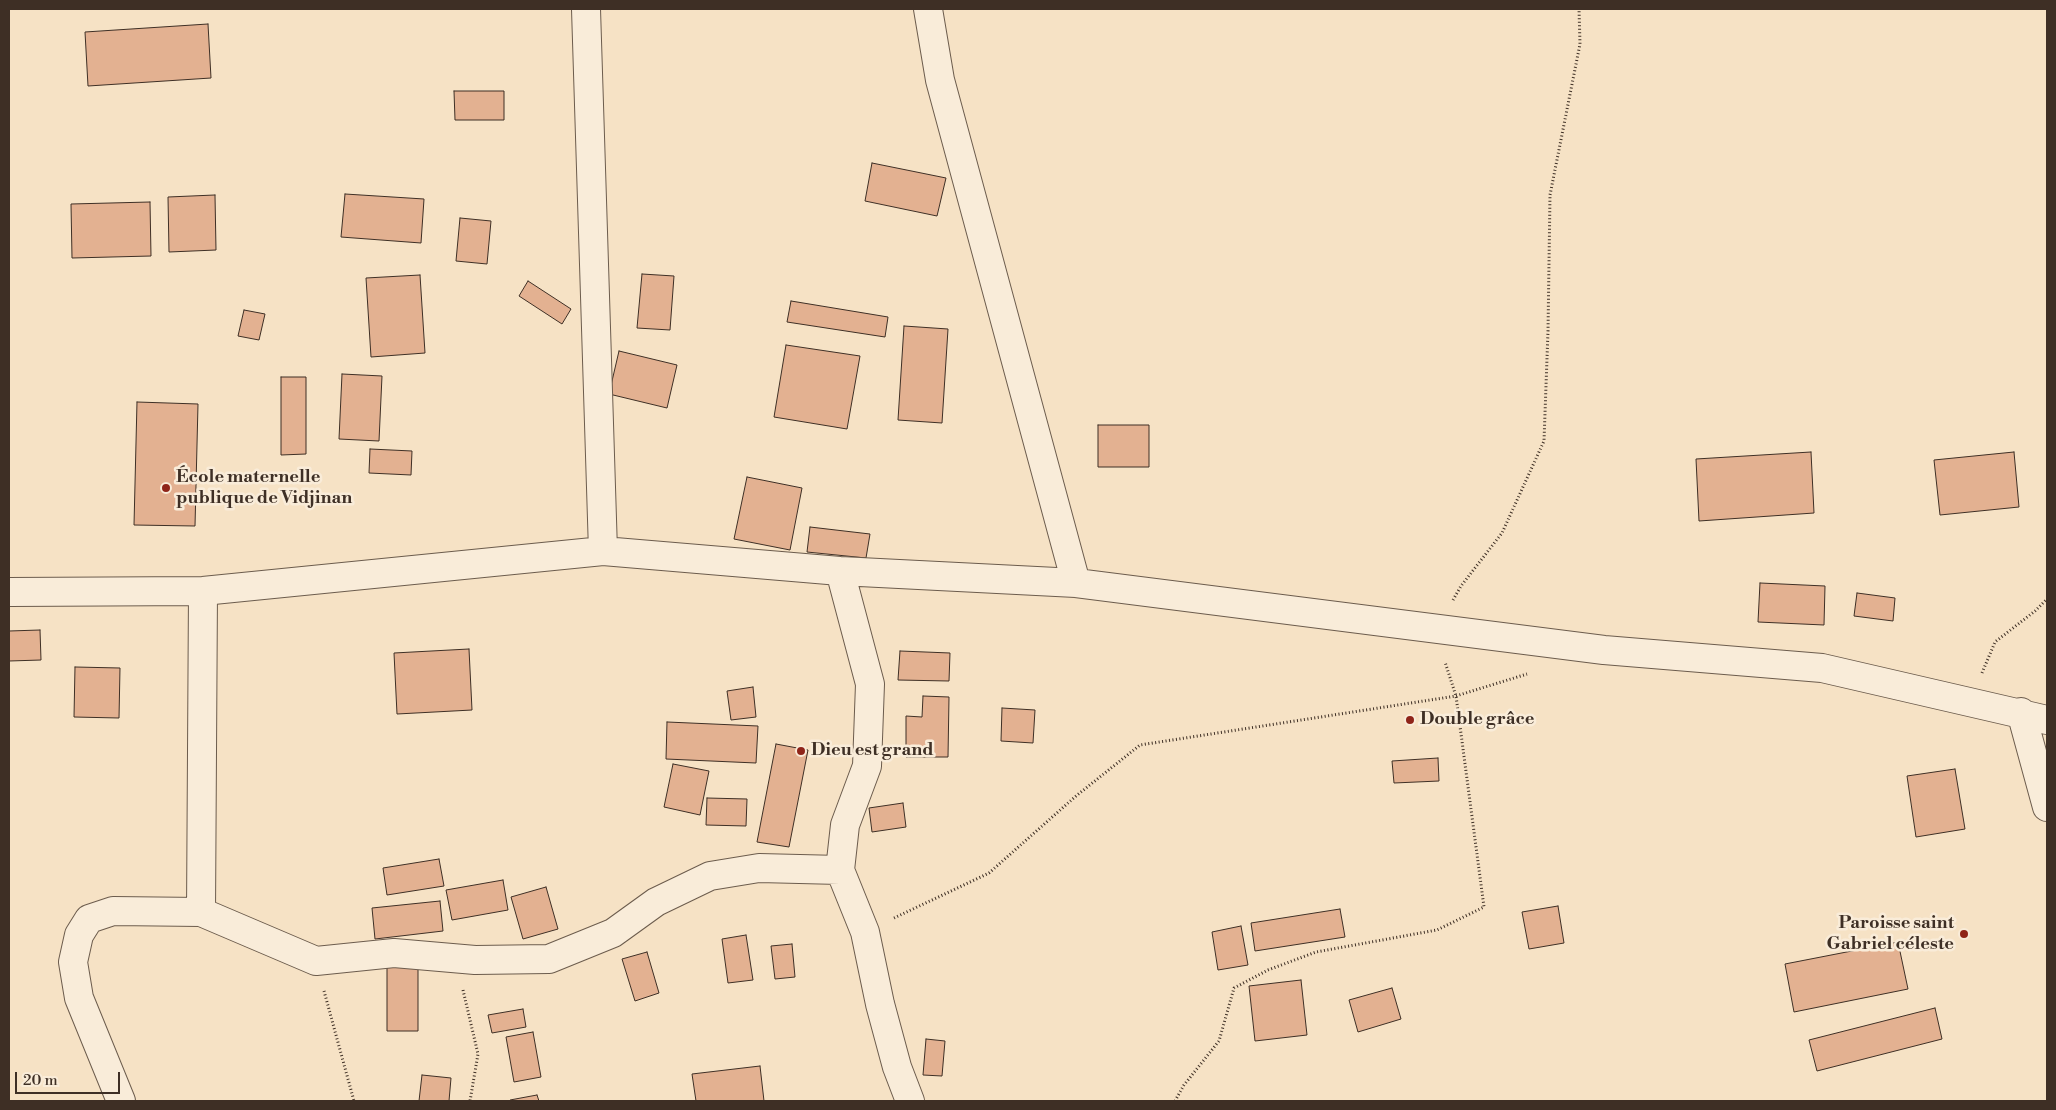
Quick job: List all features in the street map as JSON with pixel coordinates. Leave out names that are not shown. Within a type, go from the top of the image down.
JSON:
[{"type":"street","points":[[586,9],[603,551]]},
{"type":"street","points":[[928,9],[940,80],[1076,583]]},
{"type":"street","points":[[9,592],[203,591],[603,551],[840,570],[1076,583],[1434,630],[1604,650],[1822,668],[2021,712],[2047,720]]},
{"type":"street","points":[[840,570],[870,684],[867,766],[844,825],[840,870],[864,932],[897,1068],[910,1101]]},
{"type":"street","points":[[201,912],[203,591]]},
{"type":"street","points":[[2021,712],[2047,807]]},
{"type":"street","points":[[122,1101],[79,998],[73,962],[79,935],[89,919],[113,911],[201,912],[316,961],[394,953],[475,960],[549,959],[613,933],[656,902],[710,876],[759,868],[840,870]]},
{"type":"path","points":[[1175,1101],[1184,1085],[1219,1041],[1234,988],[1268,970],[1316,952],[1438,930],[1484,907],[1456,696],[1434,630],[1461,586],[1502,534],[1544,441],[1550,195],[1580,44],[1579,9]]},
{"type":"path","points":[[1970,701],[1995,642],[2035,611],[2047,599]]},
{"type":"path","points":[[864,932],[990,873],[1076,796],[1140,746],[1456,696],[1530,673]]},
{"type":"path","points":[[470,1101],[478,1054],[462,992],[475,960]]},
{"type":"path","points":[[316,961],[354,1101]]},
{"type":"building","points":[[208,24],[211,78],[88,86],[85,32]]},
{"type":"building","points":[[454,91],[504,91],[504,120],[455,120]]},
{"type":"building","points":[[872,163],[946,178],[937,216],[865,201]]},
{"type":"building","points":[[345,194],[424,199],[421,243],[341,237]]},
{"type":"building","points":[[215,195],[216,250],[169,252],[168,197]]},
{"type":"building","points":[[150,202],[151,256],[72,258],[71,204]]},
{"type":"building","points":[[460,218],[491,221],[487,264],[456,261]]},
{"type":"building","points":[[642,274],[674,276],[670,330],[637,328]]},
{"type":"building","points":[[420,275],[425,353],[371,357],[366,278]]},
{"type":"building","points":[[528,281],[571,309],[562,324],[519,296]]},
{"type":"building","points":[[791,301],[888,317],[885,337],[787,322]]},
{"type":"building","points":[[244,310],[265,314],[259,340],[238,336]]},
{"type":"building","points":[[904,326],[948,329],[942,423],[898,420]]},
{"type":"building","points":[[786,345],[860,356],[847,429],[774,417]]},
{"type":"building","points":[[619,351],[677,365],[667,408],[609,394]]},
{"type":"building","points":[[342,374],[382,376],[379,441],[339,439]]},
{"type":"building","points":[[281,377],[306,377],[306,454],[281,455]]},
{"type":"building","points":[[137,402],[198,404],[195,526],[134,525]]},
{"type":"building","points":[[1098,425],[1149,425],[1149,467],[1098,467]]},
{"type":"building","points":[[370,449],[412,451],[411,475],[369,473]]},
{"type":"building","points":[[1811,452],[1814,513],[1699,521],[1696,459]]},
{"type":"building","points":[[2014,452],[2019,507],[1940,515],[1934,460]]},
{"type":"building","points":[[747,477],[802,488],[790,550],[734,539]]},
{"type":"building","points":[[810,527],[870,534],[866,558],[807,552]]},
{"type":"building","points":[[1760,583],[1825,586],[1824,625],[1758,622]]},
{"type":"building","points":[[1857,593],[1895,598],[1893,621],[1854,616]]},
{"type":"building","points":[[40,630],[41,660],[9,661],[9,631]]},
{"type":"building","points":[[469,649],[472,710],[397,714],[394,653]]},
{"type":"building","points":[[900,651],[950,653],[949,681],[898,680]]},
{"type":"building","points":[[75,667],[120,668],[119,718],[74,717]]},
{"type":"building","points":[[753,687],[756,717],[731,720],[727,691]]},
{"type":"building","points":[[923,696],[949,697],[948,757],[906,757],[906,716],[922,717]]},
{"type":"building","points":[[1002,708],[1035,710],[1033,743],[1001,741]]},
{"type":"building","points":[[667,722],[758,726],[756,763],[666,759]]},
{"type":"building","points":[[776,744],[808,750],[789,847],[757,842]]},
{"type":"building","points":[[1438,758],[1439,781],[1394,783],[1392,761]]},
{"type":"building","points":[[673,764],[709,771],[700,815],[664,807]]},
{"type":"building","points":[[1955,769],[1965,829],[1916,837],[1907,776]]},
{"type":"building","points":[[707,798],[747,799],[746,826],[706,825]]},
{"type":"building","points":[[903,803],[906,827],[872,832],[869,808]]},
{"type":"building","points":[[439,859],[444,886],[387,895],[383,868]]},
{"type":"building","points":[[503,880],[508,910],[452,920],[446,890]]},
{"type":"building","points":[[546,887],[558,929],[523,939],[511,897]]},
{"type":"building","points":[[440,901],[443,931],[375,939],[372,908]]},
{"type":"building","points":[[1558,906],[1564,943],[1529,949],[1522,912]]},
{"type":"building","points":[[1340,909],[1345,937],[1255,951],[1251,923]]},
{"type":"building","points":[[1241,926],[1248,965],[1218,970],[1212,932]]},
{"type":"building","points":[[746,935],[753,980],[728,983],[722,939]]},
{"type":"building","points":[[1898,942],[1908,989],[1794,1012],[1785,964]]},
{"type":"building","points":[[792,944],[795,977],[775,979],[771,946]]},
{"type":"building","points":[[647,952],[659,993],[635,1001],[622,959]]},
{"type":"building","points":[[387,967],[418,967],[418,1031],[387,1031]]},
{"type":"building","points":[[1301,980],[1307,1035],[1255,1041],[1249,986]]},
{"type":"building","points":[[1392,988],[1401,1019],[1358,1032],[1349,1000]]},
{"type":"building","points":[[1935,1008],[1942,1039],[1817,1071],[1809,1040]]},
{"type":"building","points":[[523,1009],[526,1027],[492,1033],[488,1015]]},
{"type":"building","points":[[533,1032],[541,1077],[514,1082],[506,1037]]},
{"type":"building","points":[[926,1039],[945,1041],[942,1076],[923,1075]]},
{"type":"building","points":[[760,1066],[764,1101],[696,1101],[692,1074]]},
{"type":"building","points":[[422,1075],[451,1078],[449,1101],[419,1101]]},
{"type":"building","points":[[537,1095],[539,1101],[510,1101],[510,1100]]},
{"type":"place","name":"École maternelle publique de Vidjinan","points":[[166,488]]},
{"type":"place","name":"Double grâce","points":[[1410,720]]},
{"type":"place","name":"Dieu est grand","points":[[801,751]]},
{"type":"place","name":"Paroisse saint Gabriel céleste","points":[[1964,934]]}]
